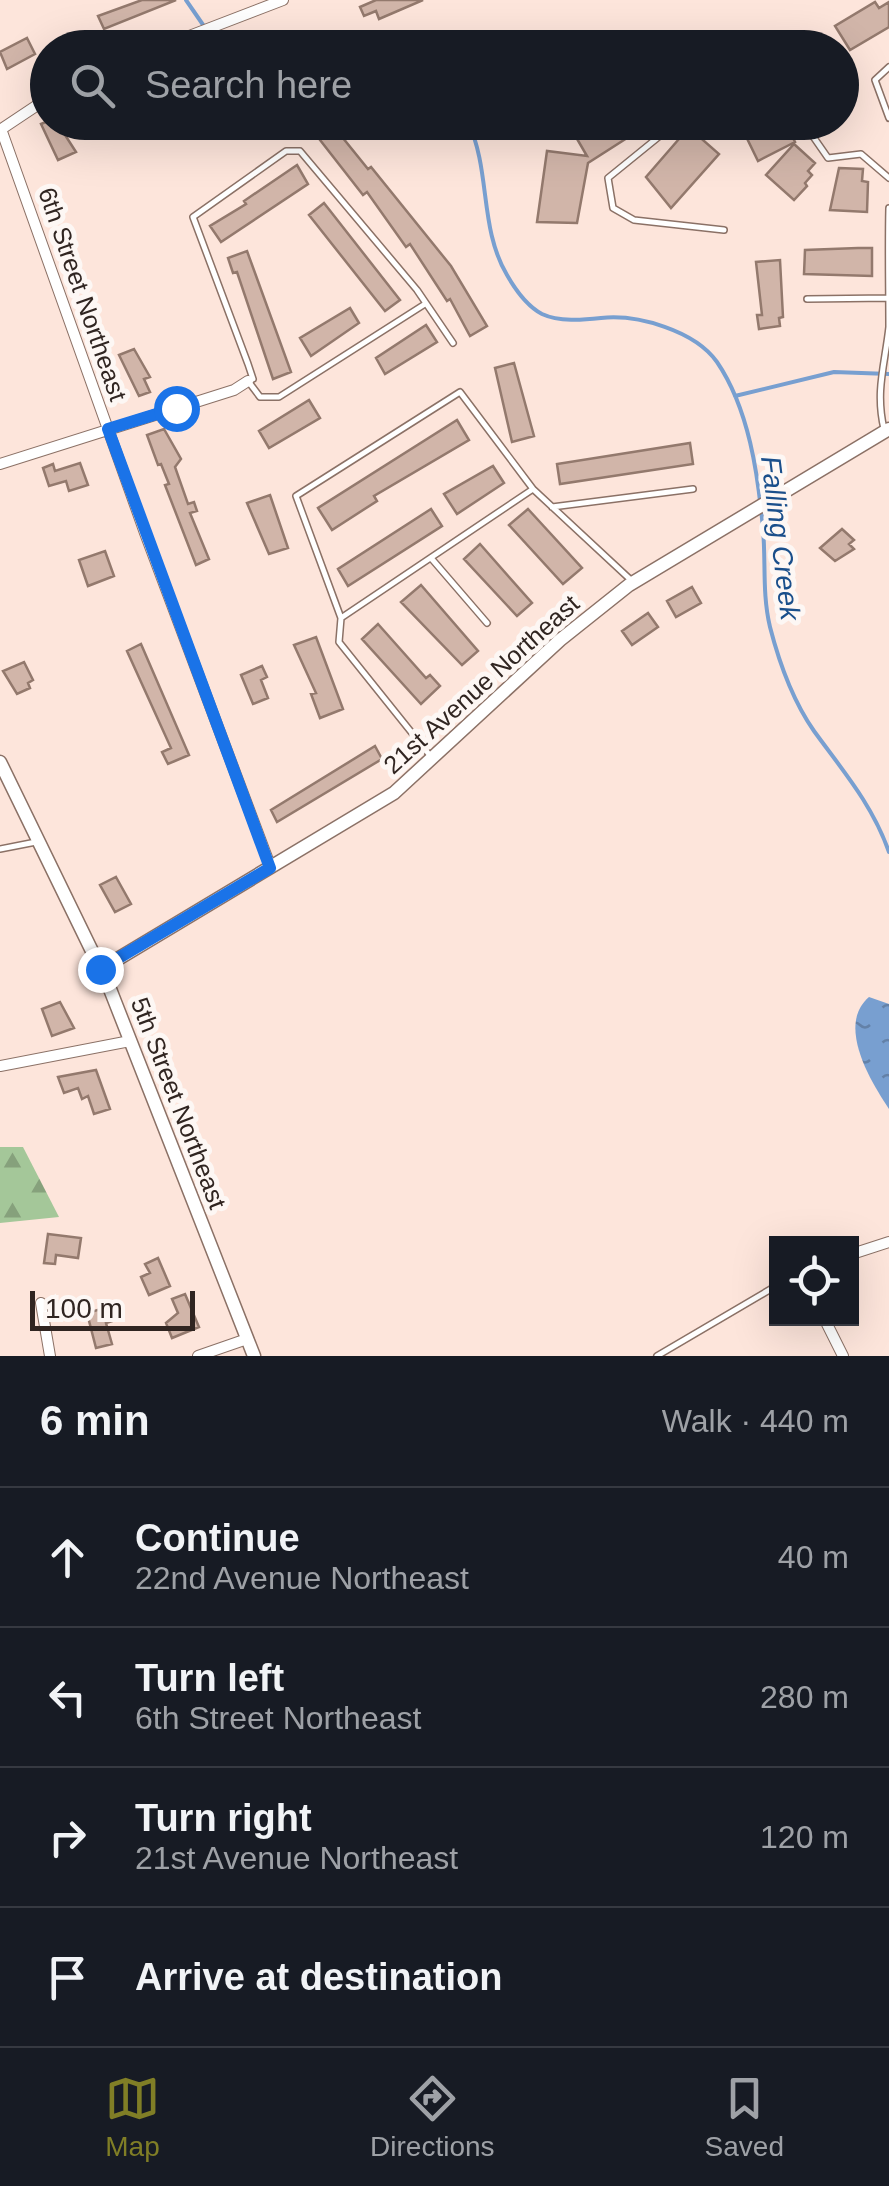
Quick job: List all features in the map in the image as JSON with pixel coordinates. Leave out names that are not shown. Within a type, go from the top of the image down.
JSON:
[{"type":"street","points":[[205,30],[284,0]]},
{"type":"street","points":[[0,129],[30,110]]},
{"type":"street","name":"6th Street Northeast","points":[[0,129],[270,868]]},
{"type":"street","points":[[0,464],[234,390],[248,381]]},
{"type":"street","name":"21st Avenue Northeast","points":[[100,969],[394,793],[560,640],[634,583],[887,430]]},
{"type":"street","name":"5th Street Northeast","points":[[0,762],[100,969],[254,1356]]},
{"type":"street","points":[[0,1066],[130,1040]]},
{"type":"street","points":[[859,1252],[889,1242]]},
{"type":"street","points":[[42,1304],[50,1356]]},
{"type":"street","points":[[828,1326],[843,1356]]},
{"type":"street","points":[[198,1356],[247,1339]]},
{"type":"lane","points":[[889,67],[875,80],[886,100],[889,118]]},
{"type":"lane","points":[[655,140],[608,178],[613,208],[634,220],[724,230]]},
{"type":"lane","points":[[816,140],[828,158],[861,154],[889,178]]},
{"type":"lane","points":[[425,304],[279,396],[260,396],[248,381],[253,378],[193,217],[286,151],[305,154],[425,304],[453,343]]},
{"type":"lane","points":[[887,430],[878,402],[889,298],[889,208]]},
{"type":"lane","points":[[807,299],[889,298]]},
{"type":"lane","points":[[434,760],[340,642],[341,618],[296,496],[460,392],[533,490],[634,583]]},
{"type":"lane","points":[[552,507],[693,489]]},
{"type":"lane","points":[[341,618],[533,490]]},
{"type":"lane","points":[[431,558],[487,622]]},
{"type":"lane","points":[[0,850],[39,841]]},
{"type":"lane","points":[[657,1356],[769,1290]]},
{"type":"green space","points":[[0,1147],[23,1147],[59,1217],[0,1223]]},
{"type":"water","points":[[869,997],[889,1004],[889,1109],[866,1069],[856,1038],[860,1009]]},
{"type":"building","points":[[142,0],[176,0],[104,29],[98,16]]},
{"type":"building","points":[[376,0],[423,0],[379,19],[376,11],[364,16],[360,7]]},
{"type":"building","points":[[875,2],[879,8],[889,2],[889,27],[859,45],[859,30],[838,30],[835,26]]},
{"type":"building","points":[[27,38],[30,44],[30,57],[7,69],[0,52]]},
{"type":"building","points":[[49,140],[68,140],[76,152],[58,160]]},
{"type":"building","points":[[320,140],[345,140],[368,169],[371,167],[451,266],[487,326],[470,336],[450,299],[447,301],[410,244],[406,247],[367,192],[363,195]]},
{"type":"building","points":[[578,140],[624,140],[588,163],[577,223],[537,222],[547,151],[587,156]]},
{"type":"building","points":[[678,140],[703,140],[719,154],[671,208],[646,177]]},
{"type":"building","points":[[748,140],[794,140],[795,142],[758,161]]},
{"type":"building","points":[[794,144],[815,163],[808,171],[812,175],[805,183],[807,186],[794,200],[766,175]]},
{"type":"building","points":[[297,165],[308,184],[221,242],[210,226]]},
{"type":"building","points":[[839,168],[863,169],[862,181],[868,182],[867,212],[830,210]]},
{"type":"building","points":[[324,203],[400,300],[385,311],[309,215]]},
{"type":"building","points":[[872,248],[872,276],[804,274],[805,250]]},
{"type":"building","points":[[247,251],[291,372],[273,379],[237,272],[233,273],[228,258]]},
{"type":"building","points":[[780,260],[783,317],[779,318],[780,326],[759,329],[757,315],[762,315],[756,262]]},
{"type":"building","points":[[350,308],[359,323],[311,356],[300,338]]},
{"type":"building","points":[[426,325],[437,342],[385,374],[376,358]]},
{"type":"building","points":[[134,349],[150,377],[144,379],[150,392],[139,396],[119,355]]},
{"type":"building","points":[[514,363],[534,436],[512,442],[495,368]]},
{"type":"building","points":[[309,400],[320,418],[269,448],[259,431]]},
{"type":"building","points":[[457,420],[469,440],[374,496],[377,501],[332,530],[318,508]]},
{"type":"building","points":[[164,429],[181,459],[175,467],[188,504],[194,502],[197,511],[190,513],[209,559],[196,565],[165,485],[169,484],[147,435]]},
{"type":"building","points":[[690,443],[693,464],[560,484],[557,464]]},
{"type":"building","points":[[80,463],[88,485],[69,491],[66,481],[49,486],[43,468],[53,464],[55,471]]},
{"type":"building","points":[[493,466],[504,483],[457,514],[444,494]]},
{"type":"building","points":[[270,495],[288,548],[269,554],[247,503]]},
{"type":"building","points":[[431,509],[442,526],[348,586],[338,569]]},
{"type":"building","points":[[528,509],[582,568],[563,584],[509,525]]},
{"type":"building","points":[[842,529],[854,540],[849,544],[854,549],[835,561],[820,548]]},
{"type":"building","points":[[480,544],[532,603],[517,616],[464,559]]},
{"type":"building","points":[[105,551],[114,576],[88,586],[79,560]]},
{"type":"building","points":[[421,585],[478,651],[462,665],[401,602]]},
{"type":"building","points":[[692,587],[701,603],[676,617],[667,601]]},
{"type":"building","points":[[648,613],[658,627],[632,645],[622,631]]},
{"type":"building","points":[[378,624],[426,678],[430,675],[440,686],[421,704],[362,639]]},
{"type":"building","points":[[316,637],[343,709],[320,718],[311,694],[316,693],[294,645]]},
{"type":"building","points":[[141,644],[189,755],[168,764],[162,752],[171,748],[127,651]]},
{"type":"building","points":[[24,662],[33,680],[28,683],[30,688],[17,694],[3,671]]},
{"type":"building","points":[[262,666],[267,677],[261,680],[268,698],[253,704],[241,675]]},
{"type":"building","points":[[375,746],[382,759],[277,822],[271,810]]},
{"type":"building","points":[[116,877],[131,904],[115,912],[100,885]]},
{"type":"building","points":[[60,1002],[74,1028],[52,1036],[42,1009]]},
{"type":"building","points":[[96,1070],[110,1109],[94,1114],[88,1096],[82,1099],[78,1088],[64,1093],[58,1077]]},
{"type":"building","points":[[48,1234],[81,1238],[78,1258],[56,1255],[55,1264],[44,1263]]},
{"type":"building","points":[[158,1258],[170,1286],[149,1295],[141,1277],[150,1273],[145,1264]]},
{"type":"building","points":[[185,1294],[199,1327],[172,1338],[166,1323],[178,1313],[172,1299]]},
{"type":"building","points":[[118,1304],[122,1318],[106,1323],[112,1344],[96,1348],[87,1313]]},
{"type":"waterway","name":"Falling Creek","points":[[186,0],[207,30]]},
{"type":"waterway","name":"Falling Creek","points":[[475,140],[498,257],[526,302],[542,314],[556,318],[616,317],[665,327],[707,351],[728,380],[755,464],[768,615],[782,667],[806,719],[865,803],[889,852]]},
{"type":"waterway","points":[[735,396],[834,372],[889,374]]},
{"type":"route","points":[[100,969],[270,868],[259,847],[108,429],[176,408]]}]
